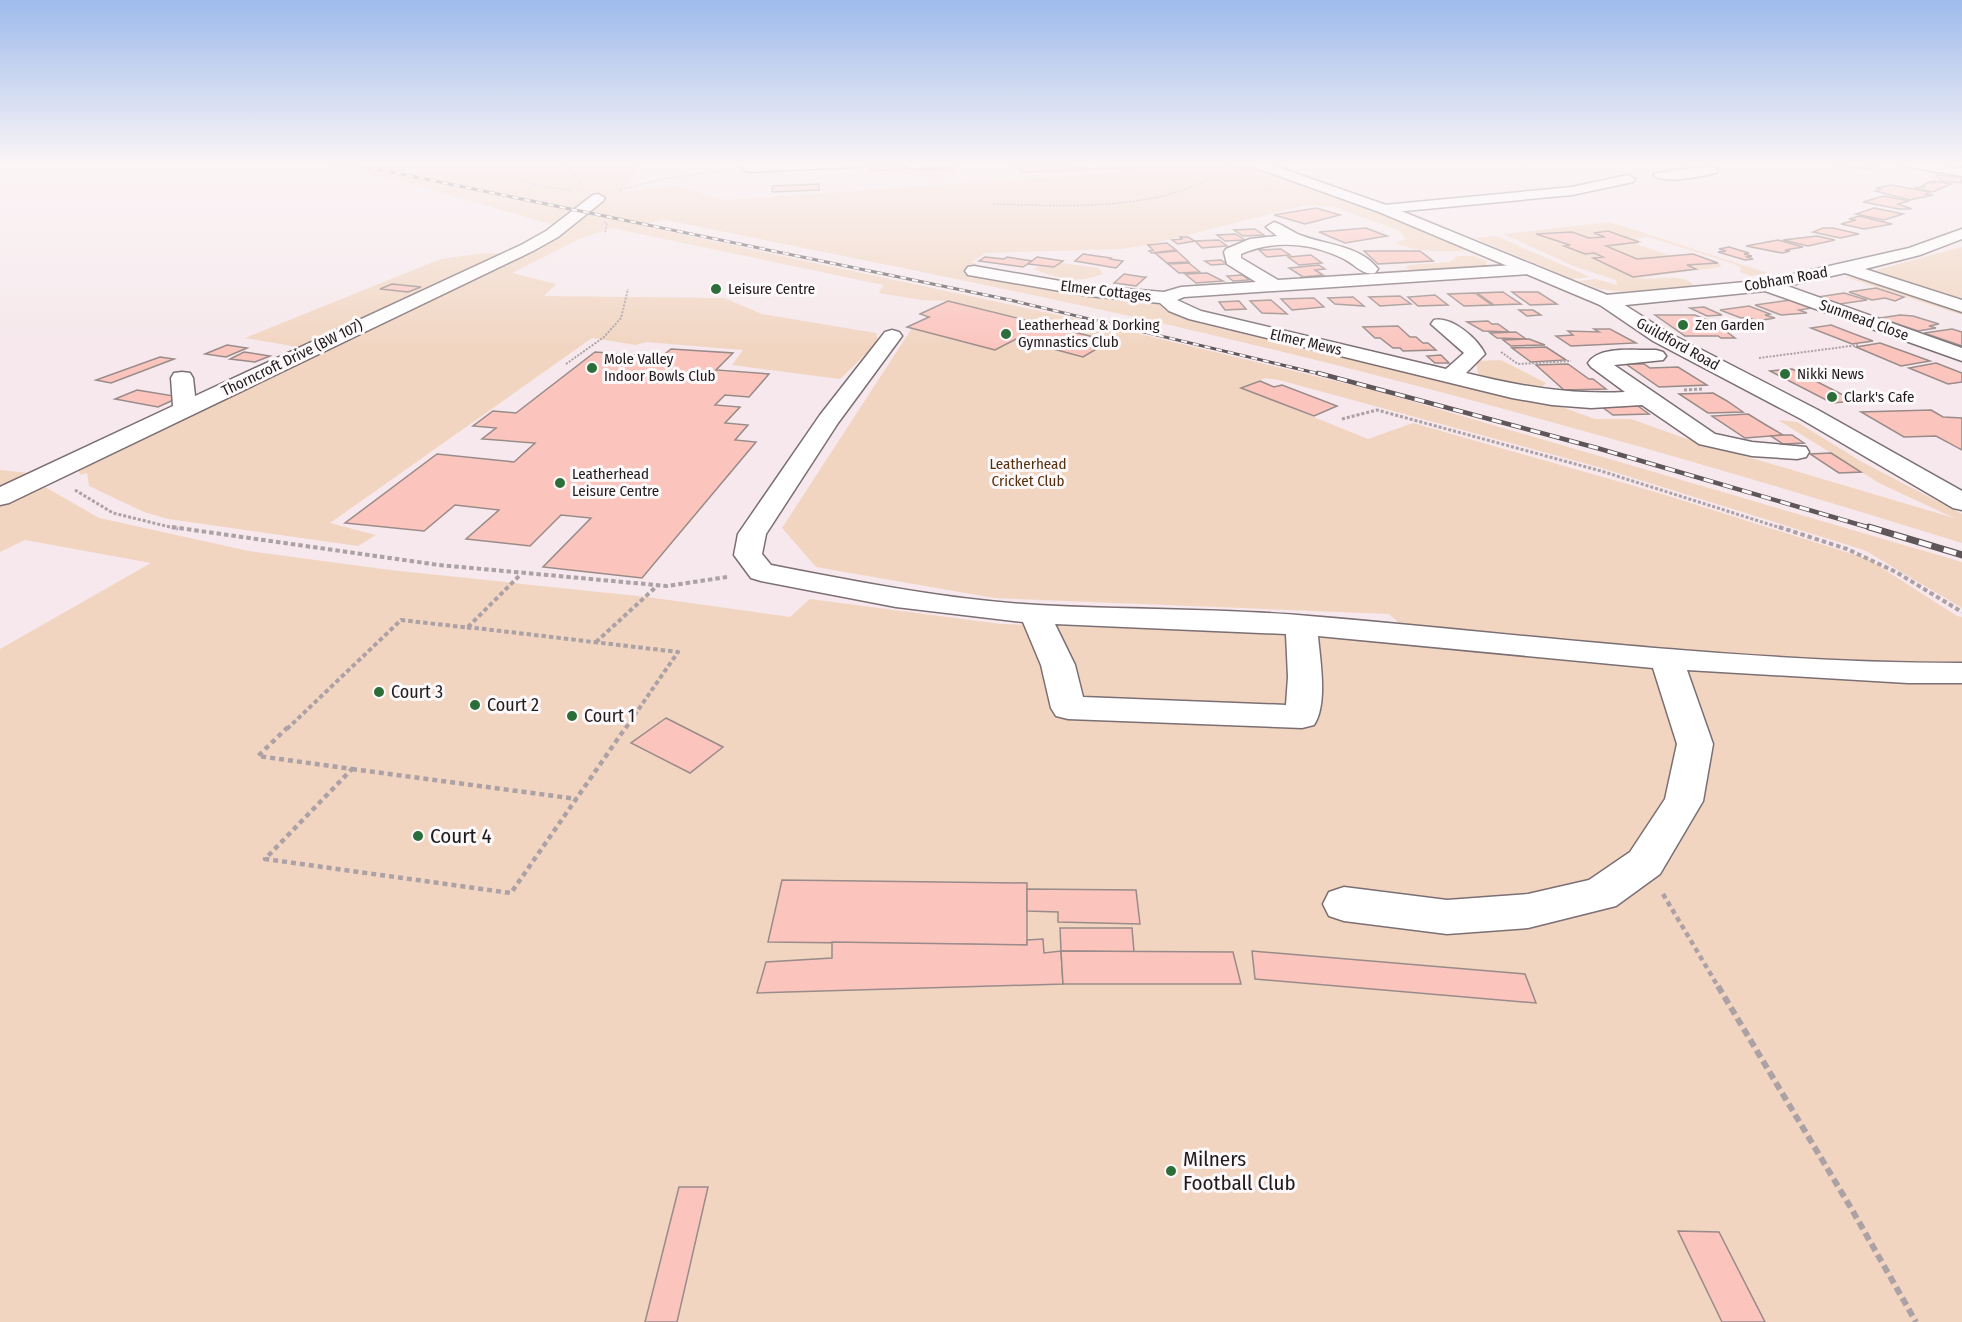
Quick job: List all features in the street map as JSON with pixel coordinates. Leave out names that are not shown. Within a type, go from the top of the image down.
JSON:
[{"type":"street","name":"Thorncroft Drive (BW 107)","points":[[0,497],[527,248],[552,234],[563,225]]},
{"type":"street","points":[[1272,225],[1292,239]]},
{"type":"street","name":"Guildford Road","points":[[1423,225],[1606,301],[1620,312],[1789,403],[1962,502]]},
{"type":"street","name":"Cobham Road","points":[[1606,301],[1767,285],[1914,252],[1962,234]]},
{"type":"street","points":[[1273,285],[1233,260],[1232,252],[1256,242],[1292,239],[1350,254],[1369,269]]},
{"type":"street","points":[[1846,268],[1962,306]]},
{"type":"street","name":"Elmer Cottages","points":[[974,271],[1089,291],[1166,298],[1181,292],[1528,269]]},
{"type":"street","name":"Sunmead Close","points":[[1767,285],[1962,355]]},
{"type":"street","name":"Elmer Mews","points":[[1166,298],[1178,309],[1216,320],[1552,398],[1591,401],[1647,398]]},
{"type":"street","points":[[1441,324],[1472,348],[1475,354],[1450,376]]},
{"type":"street","points":[[892,336],[828,420],[752,534],[748,555],[760,572],[896,598],[1035,614],[1305,625],[1667,659],[1908,673],[1962,673]]},
{"type":"street","points":[[1656,356],[1600,360],[1598,363],[1707,439],[1752,449],[1797,452]]},
{"type":"street","points":[[182,378],[184,410]]},
{"type":"street","points":[[1035,614],[1058,665],[1068,708],[1302,717],[1305,677],[1302,634],[1305,625]]},
{"type":"street","points":[[1344,904],[1447,917],[1528,911],[1601,894],[1645,863],[1684,801],[1695,744],[1667,659]]},
{"type":"path","points":[[567,364],[604,337],[621,318],[628,289]]},
{"type":"path","points":[[1713,363],[1806,353],[1910,337]]},
{"type":"path","points":[[1472,348],[1495,347],[1518,364],[1600,360]]},
{"type":"path","points":[[1342,419],[1377,410],[1601,471],[1847,549],[1896,572],[1962,612]]},
{"type":"path","points":[[47,473],[113,513],[183,530],[520,574],[667,586],[760,572]]},
{"type":"path","points":[[471,628],[467,627],[520,574]]},
{"type":"path","points":[[595,642],[657,585]]},
{"type":"path","points":[[352,769],[265,859],[511,893],[577,799],[678,652],[401,620],[258,756],[577,799]]},
{"type":"path","points":[[1645,863],[1845,1197],[1916,1322]]},
{"type":"green space","name":"Leatherhead Cricket Club","points":[[552,225],[639,225],[637,225],[1082,320],[1373,390],[1962,562],[1962,608],[1866,551],[1598,467],[1279,380],[1265,378],[1242,388],[1368,439],[1413,423],[1659,493],[1868,559],[1962,617],[1962,1322],[0,1322],[0,649],[151,563],[25,540],[0,552],[0,470],[39,474],[13,488],[45,487],[99,518],[249,551],[390,570],[647,597],[790,617],[810,599],[1001,624],[1340,635],[1410,633],[1389,614],[994,598],[816,567],[782,528],[912,328],[995,350],[1016,339],[1083,357],[1109,341],[948,301],[921,300],[879,293],[883,285],[612,228],[579,239],[512,273],[556,284],[544,296],[724,298],[762,314],[876,333],[878,342],[840,379],[732,365],[743,350],[646,342],[636,345],[592,338],[330,523],[376,535],[358,546],[168,519],[144,512],[89,486],[87,473],[81,475],[76,468],[450,287],[557,226]]},
{"type":"green space","points":[[689,225],[1228,225],[1148,245],[1121,249],[986,253],[971,262],[978,264],[965,272],[1095,296],[1150,299],[1173,313],[1548,402],[1595,419],[1631,419],[1684,438],[1954,518],[1879,483],[1778,420],[1797,422],[1862,462],[1962,514],[1962,543],[1761,482],[1458,397],[1254,345],[1031,295]]},
{"type":"green space","points":[[1383,225],[1411,225],[1472,250],[1414,249],[1395,243],[1406,239],[1398,230]]},
{"type":"green space","points":[[1586,225],[1618,225],[1768,273],[1751,276],[1740,272],[1741,268],[1734,264],[1648,237],[1636,239],[1644,242],[1636,244],[1668,255],[1695,254],[1721,264],[1720,267],[1638,278],[1683,279],[1694,286],[1663,288],[1661,291],[1623,291],[1625,292],[1599,289],[1579,281],[1596,279],[1617,285],[1616,280],[1576,267],[1503,234]]},
{"type":"green space","points":[[1496,236],[1590,277],[1572,279],[1475,238]]},
{"type":"green space","points":[[1962,247],[1962,299],[1895,279],[1876,270]]},
{"type":"green space","points":[[485,253],[507,254],[298,347],[245,338],[441,259]]},
{"type":"green space","points":[[1458,256],[1474,256],[1487,261],[1486,266],[1435,273],[1405,268],[1409,265],[1450,262]]},
{"type":"green space","points":[[1061,263],[1099,268],[1103,274],[1084,279],[1068,279],[1033,269],[1040,266],[1054,267]]},
{"type":"green space","points":[[1845,277],[1883,282],[1962,309],[1962,315]]},
{"type":"green space","points":[[1501,360],[1546,383],[1538,391],[1485,380],[1478,373],[1476,361]]},
{"type":"building","points":[[1844,225],[1888,225],[1864,229]]},
{"type":"building","points":[[1366,228],[1387,236],[1345,243],[1319,232]]},
{"type":"building","points":[[1823,228],[1859,234],[1840,238],[1813,232]]},
{"type":"building","points":[[1255,229],[1264,235],[1243,236],[1234,230]]},
{"type":"building","points":[[1608,231],[1639,242],[1606,246],[1637,259],[1693,254],[1718,263],[1687,265],[1696,269],[1633,277],[1593,258],[1603,257],[1594,253],[1585,254],[1564,246],[1570,245],[1536,234],[1572,232],[1589,238],[1605,237],[1594,233]]},
{"type":"building","points":[[1236,234],[1245,240],[1225,241],[1217,235]]},
{"type":"building","points":[[1817,236],[1835,240],[1808,246],[1783,240]]},
{"type":"building","points":[[1180,237],[1188,237],[1195,241],[1178,244],[1172,240],[1182,239]]},
{"type":"building","points":[[1219,240],[1227,246],[1202,248],[1195,241]]},
{"type":"building","points":[[1778,240],[1803,247],[1785,250],[1790,251],[1782,253],[1746,246]]},
{"type":"building","points":[[1167,243],[1176,250],[1152,253],[1149,251],[1153,250],[1148,245]]},
{"type":"building","points":[[1729,247],[1749,253],[1744,254],[1752,256],[1747,257],[1753,259],[1745,260],[1718,252],[1726,251],[1719,249]]},
{"type":"building","points":[[1281,249],[1290,255],[1267,257],[1259,250]]},
{"type":"building","points":[[1177,251],[1189,262],[1167,263],[1155,253]]},
{"type":"building","points":[[1364,251],[1420,251],[1433,261],[1378,264]]},
{"type":"building","points":[[1083,254],[1123,261],[1116,268],[1075,261]]},
{"type":"building","points":[[1311,255],[1322,263],[1299,265],[1288,257]]},
{"type":"building","points":[[985,257],[1004,259],[1007,257],[1032,261],[1023,267],[979,261]]},
{"type":"building","points":[[1037,257],[1063,261],[1054,267],[1028,264]]},
{"type":"building","points":[[1221,260],[1227,264],[1211,265],[1205,261]]},
{"type":"building","points":[[1189,263],[1200,272],[1179,273],[1168,264]]},
{"type":"building","points":[[1319,265],[1325,269],[1315,270],[1323,275],[1303,277],[1289,268]]},
{"type":"building","points":[[1207,273],[1223,281],[1196,283],[1185,274]]},
{"type":"building","points":[[1124,274],[1146,277],[1136,286],[1114,283]]},
{"type":"building","points":[[1242,275],[1249,280],[1233,281],[1227,276]]},
{"type":"building","points":[[392,284],[421,287],[408,292],[380,289]]},
{"type":"building","points":[[1876,288],[1904,297],[1895,301],[1885,298],[1872,300],[1849,292]]},
{"type":"building","points":[[1503,292],[1521,304],[1494,305],[1477,293]]},
{"type":"building","points":[[1512,292],[1538,292],[1557,304],[1530,305]]},
{"type":"building","points":[[1475,293],[1492,305],[1464,306],[1448,294]]},
{"type":"building","points":[[1844,293],[1867,300],[1840,304],[1818,297]]},
{"type":"building","points":[[1435,295],[1448,305],[1418,306],[1408,297]]},
{"type":"building","points":[[1400,296],[1411,304],[1380,306],[1369,297]]},
{"type":"building","points":[[1353,297],[1364,306],[1335,304],[1328,298]]},
{"type":"building","points":[[1314,298],[1324,307],[1292,310],[1281,299]]},
{"type":"building","points":[[1271,300],[1287,314],[1262,313],[1250,301]]},
{"type":"building","points":[[1791,300],[1812,308],[1799,310],[1807,313],[1781,315],[1755,305]]},
{"type":"building","name":"Leatherhead & Dorking Gymnastics Club","points":[[948,301],[1110,341],[1083,357],[1016,339],[995,350],[907,327],[929,317],[920,314]]},
{"type":"building","points":[[1239,301],[1246,309],[1225,310],[1219,302]]},
{"type":"building","points":[[1749,306],[1775,318],[1757,321],[1720,310]]},
{"type":"building","points":[[1704,307],[1722,315],[1707,316],[1690,308]]},
{"type":"building","points":[[1519,310],[1533,310],[1541,315],[1527,316]]},
{"type":"building","points":[[1655,315],[1695,315],[1716,324],[1735,338],[1685,336]]},
{"type":"building","points":[[1913,316],[1939,324],[1929,326],[1936,328],[1918,331],[1880,318]]},
{"type":"building","points":[[1488,321],[1498,324],[1509,332],[1483,331],[1467,322]]},
{"type":"building","points":[[1831,325],[1873,341],[1852,344],[1811,328]]},
{"type":"building","points":[[1398,326],[1410,337],[1416,337],[1423,343],[1428,343],[1436,350],[1403,351],[1400,348],[1393,348],[1380,338],[1375,338],[1363,327]]},
{"type":"building","points":[[1594,329],[1610,329],[1636,343],[1571,346],[1556,336],[1573,335],[1568,331],[1599,332]]},
{"type":"building","points":[[1952,329],[1962,332],[1962,346],[1924,333]]},
{"type":"building","points":[[1516,332],[1526,339],[1497,338],[1490,333]]},
{"type":"building","points":[[1529,339],[1545,345],[1511,346],[1503,340]]},
{"type":"building","points":[[1880,343],[1930,361],[1901,366],[1856,347]]},
{"type":"building","points":[[227,345],[247,348],[226,357],[205,354]]},
{"type":"building","points":[[1546,347],[1566,360],[1531,362],[1512,348]]},
{"type":"building","name":"Leatherhead Leisure Centre","points":[[671,349],[733,353],[716,370],[769,374],[749,397],[725,395],[715,405],[740,407],[725,423],[748,425],[735,440],[756,442],[642,578],[543,567],[591,518],[561,515],[530,546],[466,539],[499,510],[455,505],[424,531],[345,523],[437,454],[514,462],[535,443],[482,439],[496,428],[473,426],[493,411],[516,413],[595,352],[661,357]]},
{"type":"building","points":[[244,352],[270,356],[255,362],[230,359]]},
{"type":"building","points":[[1441,355],[1449,363],[1435,363],[1427,356]]},
{"type":"building","points":[[160,357],[174,359],[111,383],[96,380]]},
{"type":"building","points":[[1936,363],[1962,373],[1962,382],[1948,384],[1909,368]]},
{"type":"building","points":[[1568,364],[1606,389],[1564,390],[1536,365]]},
{"type":"building","points":[[1626,364],[1644,364],[1650,368],[1678,367],[1707,385],[1659,387]]},
{"type":"building","points":[[1792,369],[1855,401],[1832,403],[1770,371]]},
{"type":"building","points":[[1260,381],[1274,387],[1282,385],[1337,406],[1314,416],[1241,388]]},
{"type":"building","points":[[137,390],[180,397],[158,407],[115,399]]},
{"type":"building","points":[[1713,393],[1743,412],[1708,413],[1679,394]]},
{"type":"building","points":[[1638,406],[1649,414],[1613,415],[1602,407]]},
{"type":"building","points":[[1931,410],[1943,417],[1962,418],[1962,450],[1936,436],[1904,437],[1861,412]]},
{"type":"building","points":[[1748,414],[1783,435],[1745,438],[1712,416]]},
{"type":"building","points":[[1792,435],[1804,443],[1783,444],[1771,436]]},
{"type":"building","points":[[1831,453],[1861,472],[1839,473],[1810,454]]},
{"type":"building","points":[[666,718],[723,747],[690,773],[631,743]]},
{"type":"building","points":[[782,880],[1027,883],[1027,945],[768,942]]},
{"type":"building","points":[[1027,889],[1136,890],[1140,924],[1058,922],[1058,912],[1027,911]]},
{"type":"building","points":[[1060,928],[1132,928],[1134,952],[1061,951]]},
{"type":"building","points":[[1043,939],[1044,953],[1061,951],[1063,984],[757,993],[766,962],[832,958],[832,942],[1027,945],[1027,940]]},
{"type":"building","points":[[1061,951],[1233,952],[1241,984],[1063,984]]},
{"type":"building","points":[[1252,951],[1525,974],[1536,1003],[1255,979]]},
{"type":"building","points":[[679,1187],[708,1187],[677,1322],[645,1322]]},
{"type":"building","points":[[1678,1231],[1719,1232],[1765,1322],[1722,1322]]},
{"type":"railway","points":[[646,225],[1010,300],[1324,375]]},
{"type":"railway","points":[[1318,373],[1597,448],[1874,529]]},
{"type":"railway","points":[[1869,527],[1962,555]]},
{"type":"place","name":"Leisure Centre","points":[[716,289]]},
{"type":"place","name":"Zen Garden","points":[[1683,325]]},
{"type":"place","name":"Leatherhead & Dorking Gymnastics Club","points":[[1006,334]]},
{"type":"place","name":"Mole Valley Indoor Bowls Club","points":[[592,368]]},
{"type":"place","name":"Nikki News","points":[[1785,374]]},
{"type":"place","name":"Clark's Cafe","points":[[1832,397]]},
{"type":"place","name":"Leatherhead Leisure Centre","points":[[560,483]]},
{"type":"place","name":"Court 3","points":[[379,692]]},
{"type":"place","name":"Court 2","points":[[475,705]]},
{"type":"place","name":"Court 1","points":[[572,716]]},
{"type":"place","name":"Court 4","points":[[418,836]]},
{"type":"place","name":"Milners Football Club","points":[[1171,1171]]}]
